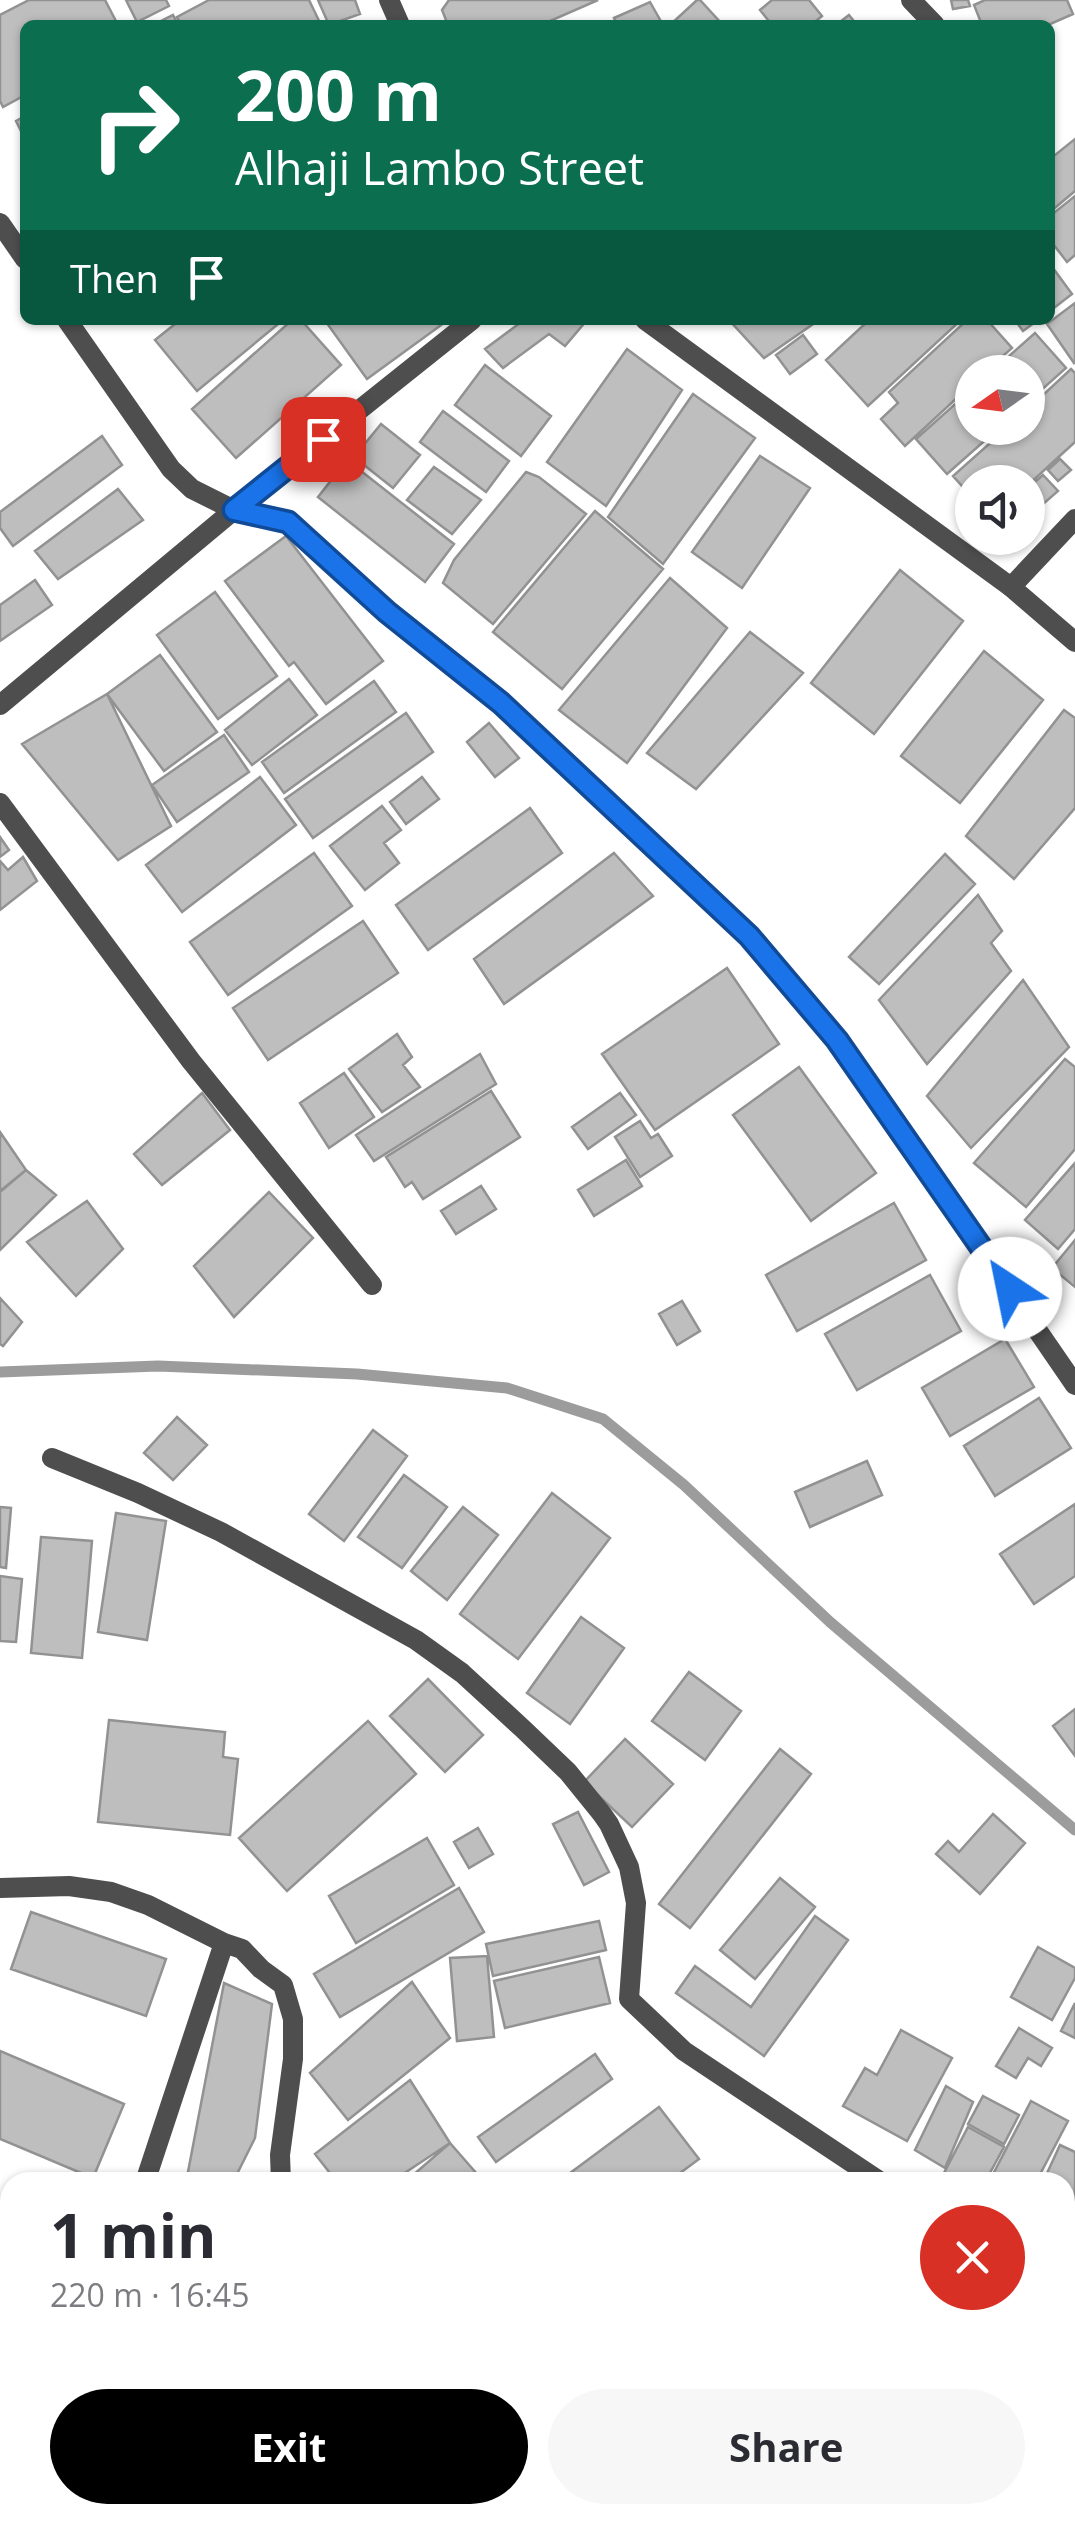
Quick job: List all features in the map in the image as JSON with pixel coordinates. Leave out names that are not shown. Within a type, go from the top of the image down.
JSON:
[{"type":"street","points":[[911,0],[930,20]]},
{"type":"street","points":[[0,223],[20,252]]},
{"type":"street","points":[[71,325],[171,468],[192,489],[234,510],[288,522],[387,612],[501,703],[749,936],[837,1040],[1075,1385]]},
{"type":"street","points":[[0,705],[234,510],[466,325]]},
{"type":"street","points":[[652,325],[1010,587],[1075,642]]},
{"type":"street","points":[[1010,587],[1075,519]]},
{"type":"street","points":[[0,802],[191,1062],[372,1285]]},
{"type":"street","points":[[52,1458],[222,1532],[416,1640],[462,1674],[568,1772],[610,1824],[629,1866],[636,1903],[629,1999],[684,2051],[866,2172]]},
{"type":"street","points":[[0,1888],[68,1886],[111,1892],[242,1949],[283,1986],[292,2020],[293,2059],[281,2172]]},
{"type":"street","points":[[148,2172],[224,1943]]},
{"type":"building","points":[[29,0],[105,0],[115,20],[20,20],[20,98],[3,107],[0,15]]},
{"type":"building","points":[[126,0],[166,0],[169,6],[136,20]]},
{"type":"building","points":[[209,0],[309,0],[319,20],[178,20],[177,17]]},
{"type":"building","points":[[318,0],[355,0],[360,14],[327,20]]},
{"type":"building","points":[[449,0],[598,0],[552,20],[446,20],[442,10]]},
{"type":"building","points":[[700,0],[718,20],[675,20]]},
{"type":"building","points":[[772,0],[809,0],[822,16],[817,20],[768,20],[760,10]]},
{"type":"building","points":[[951,0],[968,0],[970,6],[953,9]]},
{"type":"building","points":[[985,0],[1067,0],[1073,14],[1055,22],[980,20],[974,5]]},
{"type":"building","points":[[650,2],[660,20],[615,20]]},
{"type":"building","points":[[1075,139],[1075,191],[1055,208],[1055,155]]},
{"type":"building","points":[[1075,196],[1075,255],[1067,262],[1055,246],[1055,212]]},
{"type":"building","points":[[1055,271],[1072,294],[1055,307]]},
{"type":"building","points":[[1075,303],[1074,363],[1048,325],[1055,325],[1055,318]]},
{"type":"building","points":[[174,325],[277,325],[197,391],[155,340]]},
{"type":"building","points":[[286,325],[305,325],[341,365],[236,458],[192,409]]},
{"type":"building","points":[[328,325],[441,325],[367,379]]},
{"type":"building","points":[[517,325],[583,325],[565,346],[549,334],[503,368],[485,349]]},
{"type":"building","points":[[734,325],[812,325],[764,358]]},
{"type":"building","points":[[864,325],[956,325],[868,406],[826,360]]},
{"type":"building","points":[[962,325],[991,325],[1012,348],[1004,355],[955,355],[955,400],[905,446],[881,419],[898,403],[889,392]]},
{"type":"building","points":[[1035,333],[1066,368],[1045,387],[1045,355],[1010,355]]},
{"type":"building","points":[[803,335],[817,354],[790,374],[776,355]]},
{"type":"building","points":[[627,349],[682,390],[606,506],[547,462]]},
{"type":"building","points":[[485,365],[551,416],[521,456],[455,405]]},
{"type":"building","points":[[1071,369],[1075,373],[1075,442],[1045,469],[1045,465],[965,465],[988,445],[1045,445],[1045,393]]},
{"type":"building","points":[[693,394],[755,438],[663,564],[608,517]]},
{"type":"building","points":[[955,404],[955,445],[980,445],[947,474],[916,439]]},
{"type":"building","points":[[443,411],[509,461],[486,492],[420,442]]},
{"type":"building","points":[[381,424],[420,455],[393,488],[354,457]]},
{"type":"building","points":[[102,436],[122,465],[13,546],[0,528],[0,512]]},
{"type":"building","points":[[760,456],[810,488],[742,588],[692,552]]},
{"type":"building","points":[[1060,459],[1071,470],[1058,481],[1048,470]]},
{"type":"building","points":[[347,460],[454,544],[425,582],[318,497]]},
{"type":"building","points":[[434,467],[481,500],[452,534],[407,500]]},
{"type":"building","points":[[526,472],[539,477],[586,514],[493,624],[443,583],[454,560]]},
{"type":"building","points":[[1045,477],[1058,491],[1045,502]]},
{"type":"building","points":[[118,489],[143,520],[58,579],[35,551]]},
{"type":"building","points":[[595,511],[663,569],[562,689],[493,632]]},
{"type":"building","points":[[286,536],[383,661],[326,704],[294,662],[289,666],[225,581]]},
{"type":"building","points":[[900,570],[963,621],[874,734],[811,683]]},
{"type":"building","points":[[670,578],[727,628],[627,763],[559,710]]},
{"type":"building","points":[[35,580],[52,605],[0,641],[0,605]]},
{"type":"building","points":[[215,592],[277,676],[218,719],[157,635]]},
{"type":"building","points":[[750,632],[803,673],[696,789],[647,753]]},
{"type":"building","points":[[984,651],[1043,700],[960,803],[901,756]]},
{"type":"building","points":[[160,655],[217,732],[164,771],[107,694]]},
{"type":"building","points":[[289,679],[317,715],[252,765],[225,730]]},
{"type":"building","points":[[374,681],[396,712],[284,793],[262,762]]},
{"type":"building","points":[[107,694],[171,826],[118,860],[22,744]]},
{"type":"building","points":[[1064,710],[1075,718],[1075,808],[1014,879],[966,836]]},
{"type":"building","points":[[406,713],[433,752],[313,838],[285,799]]},
{"type":"building","points":[[489,723],[519,758],[495,777],[467,742]]},
{"type":"building","points":[[224,735],[249,772],[177,822],[152,785]]},
{"type":"building","points":[[260,777],[296,825],[182,912],[146,865]]},
{"type":"building","points":[[422,777],[439,799],[406,824],[390,802]]},
{"type":"building","points":[[382,806],[401,830],[384,843],[399,863],[365,890],[330,846]]},
{"type":"building","points":[[530,808],[562,853],[428,950],[396,905]]},
{"type":"building","points":[[0,837],[9,850],[0,857]]},
{"type":"building","points":[[314,853],[352,906],[228,995],[190,942]]},
{"type":"building","points":[[614,853],[653,896],[504,1004],[474,959]]},
{"type":"building","points":[[945,854],[975,884],[879,984],[849,957]]},
{"type":"building","points":[[23,857],[37,881],[0,910],[0,861],[8,870]]},
{"type":"building","points":[[978,895],[1002,931],[991,943],[1011,971],[927,1064],[879,1000]]},
{"type":"building","points":[[363,921],[398,973],[268,1060],[233,1008]]},
{"type":"building","points":[[727,968],[779,1044],[655,1130],[602,1054]]},
{"type":"building","points":[[1023,980],[1069,1047],[971,1148],[927,1096]]},
{"type":"building","points":[[397,1034],[412,1057],[403,1065],[420,1087],[382,1112],[349,1069]]},
{"type":"building","points":[[480,1054],[496,1084],[374,1161],[356,1135]]},
{"type":"building","points":[[1065,1059],[1075,1067],[1075,1149],[1026,1207],[974,1163]]},
{"type":"building","points":[[799,1067],[876,1173],[811,1221],[733,1115]]},
{"type":"building","points":[[344,1073],[374,1117],[329,1148],[300,1103]]},
{"type":"building","points":[[491,1091],[520,1137],[423,1199],[412,1182],[405,1187],[386,1157]]},
{"type":"building","points":[[202,1093],[230,1130],[162,1185],[134,1154]]},
{"type":"building","points":[[620,1093],[636,1115],[588,1149],[572,1127]]},
{"type":"building","points":[[640,1121],[651,1138],[658,1134],[672,1156],[640,1177],[615,1137]]},
{"type":"building","points":[[0,1132],[26,1170],[0,1191]]},
{"type":"building","points":[[626,1160],[642,1186],[594,1216],[578,1190]]},
{"type":"building","points":[[1075,1163],[1075,1229],[1058,1249],[1025,1220]]},
{"type":"building","points":[[26,1170],[56,1195],[0,1250],[0,1192]]},
{"type":"building","points":[[481,1186],[496,1209],[456,1234],[441,1211]]},
{"type":"building","points":[[269,1192],[313,1238],[234,1317],[194,1266]]},
{"type":"building","points":[[87,1201],[123,1249],[76,1296],[27,1242]]},
{"type":"building","points":[[894,1203],[926,1260],[797,1331],[766,1275]]},
{"type":"building","points":[[1075,1240],[1075,1287],[1052,1268]]},
{"type":"building","points":[[930,1275],[961,1331],[857,1390],[825,1334]]},
{"type":"building","points":[[998,1289],[1015,1317],[987,1332],[981,1321],[986,1316],[976,1302]]},
{"type":"building","points":[[0,1298],[22,1322],[3,1346],[0,1344]]},
{"type":"building","points":[[682,1301],[700,1331],[677,1345],[659,1314]]},
{"type":"building","points":[[1005,1339],[1034,1387],[950,1436],[922,1388]]},
{"type":"building","points":[[1039,1398],[1071,1448],[995,1496],[964,1446]]},
{"type":"building","points":[[177,1417],[207,1445],[173,1480],[144,1453]]},
{"type":"building","points":[[373,1430],[407,1456],[344,1541],[309,1514]]},
{"type":"building","points":[[867,1461],[882,1495],[810,1527],[795,1492]]},
{"type":"building","points":[[404,1475],[447,1507],[402,1568],[358,1537]]},
{"type":"building","points":[[552,1493],[610,1538],[518,1659],[460,1614]]},
{"type":"building","points":[[1075,1504],[1075,1576],[1034,1604],[1000,1554]]},
{"type":"building","points":[[0,1507],[11,1508],[6,1568],[0,1567]]},
{"type":"building","points":[[463,1507],[498,1535],[447,1600],[411,1571]]},
{"type":"building","points":[[116,1513],[166,1521],[147,1640],[98,1632]]},
{"type":"building","points":[[41,1537],[92,1541],[82,1658],[31,1653]]},
{"type":"building","points":[[0,1576],[22,1579],[16,1642],[0,1641]]},
{"type":"building","points":[[581,1617],[624,1648],[570,1724],[527,1693]]},
{"type":"building","points":[[689,1672],[741,1711],[705,1760],[652,1721]]},
{"type":"building","points":[[428,1679],[483,1735],[445,1772],[390,1716]]},
{"type":"building","points":[[1075,1709],[1075,1756],[1053,1726]]},
{"type":"building","points":[[109,1720],[225,1732],[223,1757],[238,1759],[230,1835],[98,1822]]},
{"type":"building","points":[[368,1721],[416,1774],[287,1891],[239,1838]]},
{"type":"building","points":[[625,1739],[673,1784],[632,1827],[584,1782]]},
{"type":"building","points":[[780,1749],[811,1774],[690,1928],[659,1904]]},
{"type":"building","points":[[578,1812],[609,1872],[584,1885],[553,1824]]},
{"type":"building","points":[[993,1814],[1025,1843],[980,1894],[936,1854],[948,1841],[959,1852]]},
{"type":"building","points":[[478,1828],[493,1854],[469,1868],[454,1842]]},
{"type":"building","points":[[427,1838],[454,1885],[356,1943],[329,1896]]},
{"type":"building","points":[[780,1878],[815,1907],[755,1979],[720,1950]]},
{"type":"building","points":[[459,1888],[484,1932],[340,2017],[314,1974]]},
{"type":"building","points":[[31,1912],[166,1959],[146,2016],[11,1969]]},
{"type":"building","points":[[815,1916],[848,1940],[764,2056],[676,1993],[695,1966],[751,2007]]},
{"type":"building","points":[[599,1921],[606,1950],[493,1976],[486,1944]]},
{"type":"building","points":[[1038,1947],[1075,1968],[1075,1978],[1052,2020],[1011,1997]]},
{"type":"building","points":[[487,1956],[494,2037],[457,2041],[450,1958]]},
{"type":"building","points":[[599,1957],[610,2003],[505,2028],[494,1981]]},
{"type":"building","points":[[412,1982],[450,2038],[348,2120],[310,2073]]},
{"type":"building","points":[[224,1983],[272,2004],[255,2138],[238,2172],[188,2172]]},
{"type":"building","points":[[1075,2003],[1075,2038],[1061,2031]]},
{"type":"building","points":[[1019,2028],[1052,2048],[1041,2066],[1028,2058],[1016,2078],[996,2066]]},
{"type":"building","points":[[901,2030],[952,2058],[907,2141],[843,2106],[865,2068],[877,2075]]},
{"type":"building","points":[[0,2051],[124,2104],[96,2172],[79,2172],[0,2139]]},
{"type":"building","points":[[595,2054],[612,2079],[496,2162],[478,2137]]},
{"type":"building","points":[[410,2080],[450,2143],[406,2172],[329,2172],[315,2154]]},
{"type":"building","points":[[946,2086],[973,2102],[945,2168],[915,2150]]},
{"type":"building","points":[[983,2096],[1019,2115],[1004,2144],[968,2124]]},
{"type":"building","points":[[1031,2101],[1068,2121],[1041,2172],[994,2172]]},
{"type":"building","points":[[659,2107],[699,2159],[681,2172],[571,2172]]},
{"type":"building","points":[[968,2127],[1004,2147],[990,2172],[945,2172]]},
{"type":"building","points":[[450,2143],[475,2172],[417,2172]]},
{"type":"building","points":[[1060,2145],[1075,2152],[1075,2172],[1048,2172]]},
{"type":"waterway","points":[[0,1372],[158,1366],[357,1374],[507,1388],[603,1419],[684,1485],[830,1622],[1075,1830]]},
{"type":"route","points":[[323,439],[234,510],[288,522],[387,612],[501,703],[749,936],[837,1040],[1010,1289]]}]
